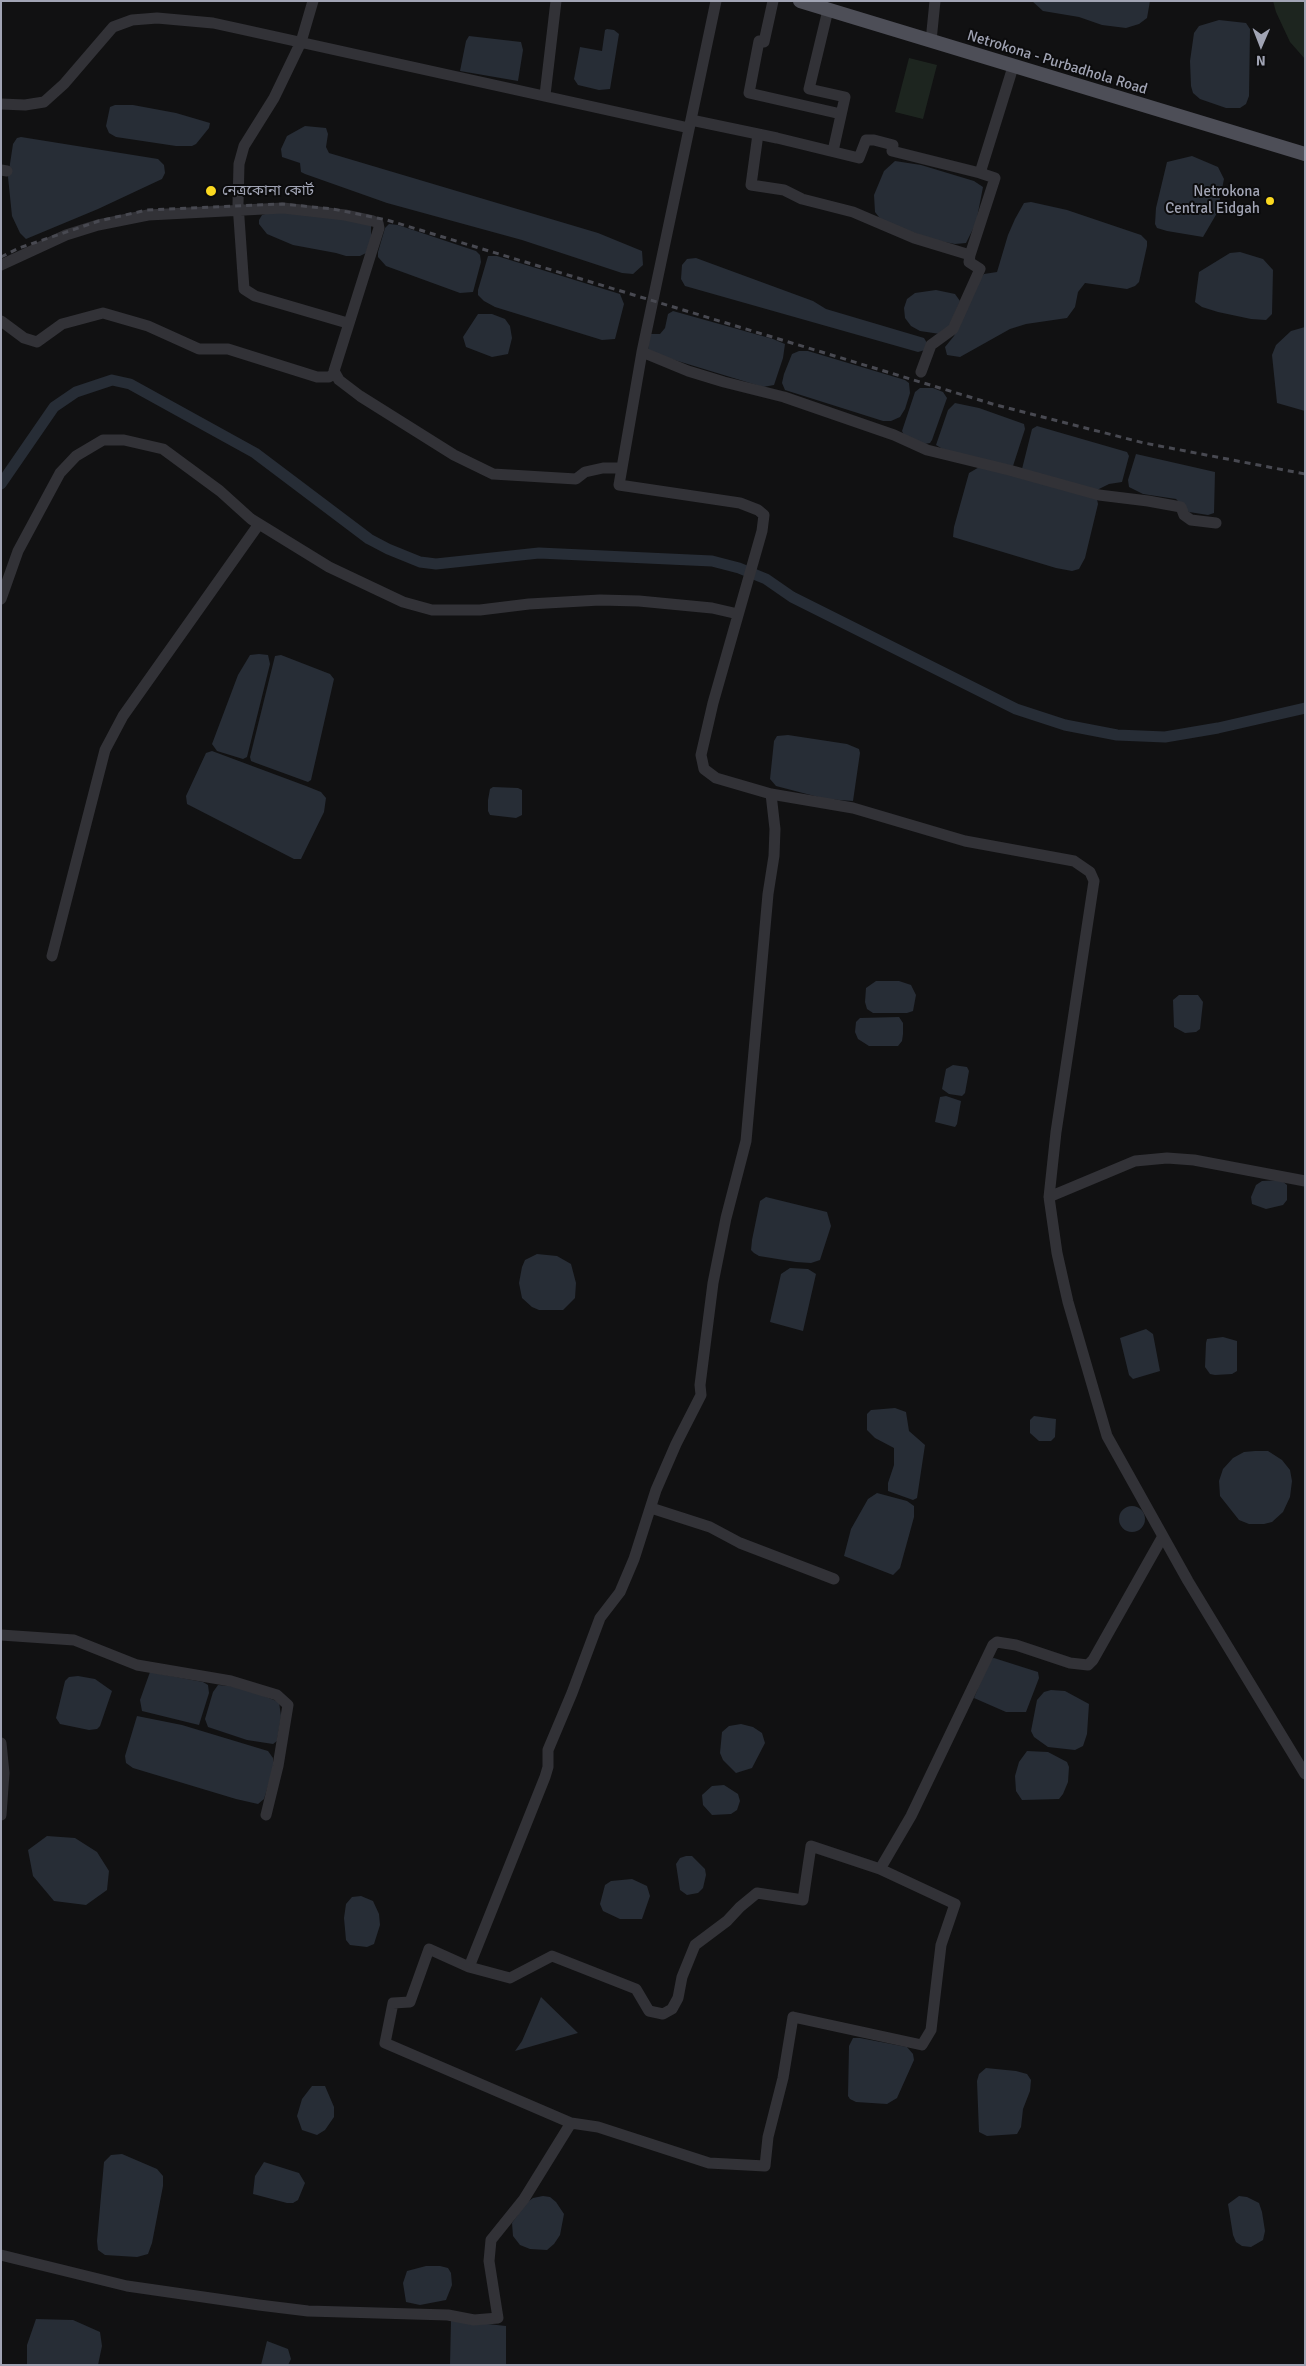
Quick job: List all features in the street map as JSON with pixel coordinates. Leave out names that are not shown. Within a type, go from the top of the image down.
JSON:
[{"type":"main road","name":"Netrokona - Purbadhola Road","points":[[800,1],[1305,154]]},
{"type":"street","points":[[312,1],[301,42],[274,98],[244,146],[239,164],[238,209],[244,289],[255,296],[344,322]]},
{"type":"street","points":[[545,95],[556,1]]},
{"type":"street","points":[[716,1],[642,352],[619,486],[740,503],[758,510],[764,515],[762,531],[713,703],[701,762],[704,769],[716,778],[771,794],[853,808],[965,841],[1074,862],[1084,866],[1090,872],[1094,881],[1056,1132],[1049,1197],[1057,1253],[1068,1302],[1107,1436],[1188,1582],[1305,1774]]},
{"type":"street","points":[[773,1],[764,42],[760,41],[749,93],[841,114]]},
{"type":"street","points":[[931,41],[934,1]]},
{"type":"street","points":[[828,10],[809,89],[845,97],[833,151]]},
{"type":"street","points":[[1,104],[25,105],[44,102],[64,84],[108,32],[120,23],[132,20],[164,18],[213,23],[545,95],[690,124],[758,134],[859,158],[861,157],[866,140],[894,145],[892,151],[995,178],[970,255],[969,262],[980,269],[953,329],[931,345],[921,372]]},
{"type":"street","points":[[980,173],[1013,66]]},
{"type":"street","points":[[758,134],[751,185],[784,190],[802,199],[853,212],[914,238],[970,255]]},
{"type":"street","points":[[1,265],[66,235],[98,225],[148,215],[238,209],[307,210],[345,215],[378,223],[379,228],[335,374],[329,377],[317,377],[228,349],[199,349],[148,326],[103,313],[62,324],[37,342],[32,342],[1,320]]},
{"type":"street","points":[[642,352],[688,371],[784,397],[884,432],[927,450],[1009,470],[1098,495],[1181,507],[1184,514],[1191,520],[1216,523]]},
{"type":"street","points":[[335,374],[339,380],[360,396],[454,455],[493,474],[576,479],[585,472],[603,468],[622,468]]},
{"type":"street","points":[[1,599],[18,551],[60,473],[76,456],[103,440],[142,442],[163,449],[220,491],[259,524],[337,571],[403,602],[432,610],[480,610],[529,604],[600,600],[657,602],[740,610]]},
{"type":"street","points":[[52,956],[104,750],[123,716],[259,524]]},
{"type":"street","points":[[469,1967],[545,1777],[548,1750],[600,1618],[620,1592],[676,1444],[701,1396],[700,1386],[713,1283],[726,1218],[746,1141],[768,894],[774,856],[775,829],[771,794]]},
{"type":"street","points":[[1049,1197],[1135,1161],[1167,1158],[1194,1160],[1305,1181]]},
{"type":"street","points":[[651,1508],[710,1527],[740,1543],[834,1579]]},
{"type":"street","points":[[880,1868],[911,1816],[993,1645],[1002,1642],[1070,1663],[1088,1664],[1093,1660],[1163,1536]]},
{"type":"street","points":[[1,1635],[74,1640],[137,1665],[231,1681],[278,1695],[288,1705],[278,1766],[266,1815]]},
{"type":"street","points":[[1,1743],[4,1773],[1,1815]]},
{"type":"street","points":[[811,1846],[880,1868],[955,1904],[942,1945],[931,2030],[922,2045],[793,2017],[783,2078],[768,2137],[765,2166],[709,2163],[598,2127],[571,2123],[385,2043],[393,2003],[410,2002],[429,1949],[469,1967],[510,1978],[552,1956],[636,1989],[649,2011],[663,2014],[672,2009],[678,1998],[682,1977],[695,1945],[727,1921],[740,1907],[757,1894],[803,1900],[811,1846]]},
{"type":"street","points":[[1,2255],[127,2286],[259,2305],[308,2311],[448,2315],[474,2320],[498,2318],[489,2262],[491,2240],[524,2199],[571,2123]]},
{"type":"shaded area","points":[[1032,1],[1150,1],[1147,18],[1139,24],[1126,28],[1102,25],[1079,17],[1043,11]]},
{"type":"shaded area","points":[[1273,1],[1305,1],[1305,59],[1290,42]]},
{"type":"shaded area","points":[[1219,20],[1246,23],[1250,29],[1249,96],[1246,104],[1240,108],[1226,108],[1200,99],[1193,93],[1191,86],[1190,61],[1194,33],[1199,26]]},
{"type":"shaded area","points":[[605,30],[614,30],[619,34],[610,89],[599,90],[578,85],[574,79],[580,47],[602,51]]},
{"type":"shaded area","points":[[469,36],[521,42],[523,50],[518,81],[460,71],[466,41]]},
{"type":"shaded area","points":[[909,58],[937,65],[923,119],[895,112]]},
{"type":"shaded area","points":[[115,105],[133,105],[176,113],[210,123],[209,128],[196,144],[192,146],[176,146],[116,137],[109,133],[106,126],[110,107]]},
{"type":"shaded area","points":[[305,126],[326,128],[328,134],[326,147],[329,153],[598,233],[642,251],[643,265],[633,274],[622,273],[522,240],[387,203],[305,174],[301,172],[300,163],[282,157],[281,149],[287,136]]},
{"type":"shaded area","points":[[21,137],[158,159],[164,165],[165,173],[162,179],[98,209],[26,239],[20,233],[12,216],[8,177],[13,144],[17,138]]},
{"type":"shaded area","points":[[1192,156],[1218,167],[1224,179],[1217,213],[1203,237],[1167,231],[1157,228],[1155,224],[1156,208],[1167,162]]},
{"type":"shaded area","points":[[895,161],[921,165],[974,181],[983,187],[976,223],[966,243],[955,244],[934,240],[882,221],[875,212],[874,195],[884,171]]},
{"type":"shaded area","points":[[1031,202],[1067,210],[1141,235],[1147,241],[1147,246],[1139,282],[1127,289],[1085,283],[1078,292],[1075,307],[1067,318],[1026,324],[1010,329],[960,357],[947,355],[945,347],[954,336],[979,280],[984,274],[997,272],[1015,219],[1024,203]]},
{"type":"shaded area","points":[[282,209],[371,224],[371,238],[366,253],[360,256],[346,256],[293,245],[267,234],[259,224],[262,215]]},
{"type":"shaded area","points":[[389,224],[398,225],[476,251],[480,255],[481,262],[473,292],[460,293],[386,266],[378,257],[378,252],[385,228]]},
{"type":"shaded area","points":[[1240,252],[1263,259],[1273,270],[1272,314],[1266,320],[1218,312],[1202,307],[1195,302],[1199,272],[1230,253]]},
{"type":"shaded area","points":[[488,256],[497,256],[620,294],[624,304],[615,339],[602,340],[495,307],[484,301],[478,295],[478,290]]},
{"type":"shaded area","points":[[696,258],[813,301],[826,309],[924,338],[927,343],[925,350],[918,352],[685,286],[681,279],[682,265],[687,259]]},
{"type":"shaded area","points":[[936,290],[955,294],[960,301],[947,331],[940,334],[920,331],[911,326],[905,318],[904,308],[907,299],[915,293]]},
{"type":"shaded area","points":[[673,311],[785,344],[783,358],[774,385],[763,387],[658,355],[648,350],[650,334],[660,334],[665,328],[668,314]]},
{"type":"shaded area","points":[[478,314],[492,314],[505,319],[510,326],[512,338],[508,354],[492,357],[466,347],[463,337]]},
{"type":"shaded area","points":[[1305,327],[1305,411],[1277,403],[1272,355],[1276,345],[1291,331]]},
{"type":"shaded area","points":[[799,351],[808,351],[905,380],[909,383],[910,393],[905,409],[900,417],[891,421],[883,421],[785,390],[782,383],[784,374],[792,354]]},
{"type":"shaded area","points":[[920,388],[933,388],[943,392],[947,398],[932,440],[930,443],[924,444],[904,435],[902,431],[915,392]]},
{"type":"shaded area","points":[[955,403],[979,408],[1024,424],[1025,429],[1013,466],[946,451],[936,445],[948,410]]},
{"type":"shaded area","points":[[1037,426],[1127,452],[1129,456],[1122,482],[1109,484],[1097,490],[1022,469],[1032,429]]},
{"type":"shaded area","points":[[1136,454],[1215,472],[1214,513],[1208,515],[1189,512],[1176,499],[1143,494],[1129,487],[1128,480]]},
{"type":"shaded area","points":[[981,466],[1097,499],[1098,504],[1085,558],[1079,569],[1072,571],[1056,568],[953,537],[969,473]]},
{"type":"shaded area","points":[[250,655],[268,655],[270,664],[247,757],[243,759],[217,751],[212,744],[238,675]]},
{"type":"shaded area","points":[[281,655],[330,674],[334,679],[311,780],[308,782],[251,761],[250,757],[275,656]]},
{"type":"shaded area","points":[[788,735],[847,744],[859,749],[853,801],[826,799],[776,786],[770,779],[774,741],[777,736]]},
{"type":"shaded area","points":[[212,751],[321,792],[326,798],[324,812],[301,859],[294,859],[187,804],[186,796],[206,753]]},
{"type":"shaded area","points":[[493,787],[518,788],[522,790],[522,815],[516,818],[490,815],[488,800],[490,789]]},
{"type":"shaded area","points":[[876,981],[899,981],[911,985],[916,995],[913,1011],[907,1013],[873,1013],[867,1009],[865,1002],[866,988]]},
{"type":"shaded area","points":[[1179,995],[1198,995],[1203,1002],[1200,1029],[1196,1032],[1185,1033],[1174,1027],[1173,1000]]},
{"type":"shaded area","points":[[899,1017],[903,1023],[903,1034],[902,1041],[898,1046],[869,1046],[858,1039],[855,1032],[856,1022],[860,1018]]},
{"type":"shaded area","points":[[953,1065],[967,1067],[969,1071],[965,1093],[962,1096],[949,1094],[942,1089],[946,1069]]},
{"type":"shaded area","points":[[946,1096],[961,1101],[955,1127],[935,1122],[940,1097]]},
{"type":"shaded area","points":[[1281,1180],[1287,1185],[1287,1200],[1283,1205],[1266,1209],[1252,1204],[1251,1197],[1256,1185],[1262,1181]]},
{"type":"shaded area","points":[[766,1197],[827,1212],[831,1226],[820,1260],[811,1263],[796,1262],[759,1256],[751,1250],[760,1201]]},
{"type":"shaded area","points":[[537,1254],[557,1256],[571,1264],[576,1283],[575,1298],[563,1310],[539,1310],[532,1307],[522,1298],[519,1283],[522,1267],[525,1260]]},
{"type":"shaded area","points":[[790,1268],[808,1269],[816,1274],[803,1331],[770,1322],[781,1274]]},
{"type":"shaded area","points":[[1146,1329],[1153,1334],[1160,1371],[1133,1379],[1129,1375],[1120,1338]]},
{"type":"shaded area","points":[[1223,1337],[1237,1341],[1237,1371],[1232,1374],[1210,1374],[1205,1367],[1207,1339]]},
{"type":"shaded area","points":[[895,1408],[906,1412],[909,1431],[925,1445],[917,1498],[913,1500],[888,1491],[888,1483],[894,1465],[894,1448],[875,1438],[867,1430],[867,1414],[871,1410]]},
{"type":"shaded area","points":[[1034,1416],[1056,1419],[1055,1437],[1051,1441],[1039,1441],[1030,1433],[1030,1420]]},
{"type":"shaded area","points":[[1268,1451],[1282,1460],[1290,1470],[1292,1481],[1290,1497],[1283,1512],[1272,1522],[1264,1524],[1249,1524],[1239,1520],[1220,1496],[1219,1481],[1223,1469],[1233,1458],[1244,1452]]},
{"type":"shaded area","points":[[877,1493],[907,1501],[914,1506],[914,1517],[900,1568],[893,1575],[844,1556],[851,1529],[868,1499]]},
{"type":"shaded area","points":[[1132,1506],[1141,1510],[1145,1519],[1141,1528],[1132,1532],[1123,1528],[1119,1519],[1123,1510]]},
{"type":"shaded area","points":[[994,1658],[1038,1672],[1039,1678],[1026,1712],[1006,1712],[974,1698],[990,1659]]},
{"type":"shaded area","points":[[150,1672],[203,1682],[208,1685],[209,1693],[199,1725],[142,1711],[140,1700]]},
{"type":"shaded area","points":[[78,1676],[95,1679],[112,1691],[100,1726],[97,1729],[89,1730],[60,1724],[56,1718],[65,1681],[69,1677]]},
{"type":"shaded area","points":[[218,1685],[241,1687],[279,1702],[281,1716],[277,1741],[273,1744],[247,1740],[208,1727],[205,1719],[213,1692]]},
{"type":"shaded area","points":[[1051,1690],[1065,1691],[1089,1704],[1087,1734],[1083,1746],[1075,1750],[1048,1747],[1034,1737],[1031,1731],[1037,1700],[1044,1692]]},
{"type":"shaded area","points":[[137,1716],[182,1725],[268,1751],[273,1758],[273,1770],[264,1799],[258,1804],[236,1799],[133,1768],[126,1763],[125,1756]]},
{"type":"shaded area","points":[[741,1724],[753,1727],[762,1733],[765,1743],[752,1768],[736,1773],[723,1760],[720,1753],[722,1732],[729,1726]]},
{"type":"shaded area","points":[[1027,1751],[1048,1752],[1067,1762],[1069,1767],[1068,1782],[1059,1799],[1022,1800],[1016,1791],[1015,1776],[1019,1762]]},
{"type":"shaded area","points":[[724,1785],[738,1794],[740,1801],[737,1810],[731,1814],[712,1815],[703,1805],[702,1795],[712,1786]]},
{"type":"shaded area","points":[[47,1836],[75,1838],[97,1852],[109,1871],[107,1890],[86,1905],[54,1901],[33,1876],[28,1850]]},
{"type":"shaded area","points":[[692,1856],[705,1869],[706,1875],[703,1888],[698,1893],[687,1895],[680,1890],[676,1864],[680,1858]]},
{"type":"shaded area","points":[[632,1879],[647,1886],[650,1896],[642,1919],[620,1919],[603,1911],[600,1904],[605,1885],[611,1881]]},
{"type":"shaded area","points":[[361,1896],[373,1901],[379,1914],[380,1925],[374,1944],[367,1947],[350,1945],[346,1940],[344,1918],[346,1904],[352,1897]]},
{"type":"shaded area","points":[[541,1997],[578,2033],[515,2051],[522,2041]]},
{"type":"shaded area","points":[[853,2038],[907,2047],[913,2054],[914,2060],[897,2098],[887,2104],[856,2102],[850,2099],[848,2096],[849,2046]]},
{"type":"shaded area","points":[[986,2068],[1016,2071],[1027,2074],[1031,2080],[1030,2091],[1023,2109],[1021,2127],[1017,2134],[987,2136],[979,2132],[977,2081],[979,2074]]},
{"type":"shaded area","points":[[312,2086],[325,2086],[334,2107],[334,2117],[325,2130],[317,2135],[302,2130],[297,2116],[302,2099]]},
{"type":"shaded area","points":[[122,2154],[157,2169],[163,2176],[163,2186],[152,2243],[148,2254],[137,2257],[105,2255],[98,2250],[97,2241],[104,2162],[111,2155]]},
{"type":"shaded area","points":[[264,2162],[299,2173],[305,2183],[298,2200],[293,2203],[287,2203],[253,2194],[255,2176]]},
{"type":"shaded area","points":[[1239,2196],[1247,2197],[1259,2203],[1262,2212],[1265,2231],[1263,2240],[1251,2247],[1242,2246],[1236,2242],[1233,2235],[1228,2204]]},
{"type":"shaded area","points":[[550,2197],[556,2202],[564,2214],[560,2235],[547,2250],[530,2249],[520,2245],[513,2236],[512,2223],[526,2203],[533,2198]]},
{"type":"shaded area","points":[[426,2266],[448,2268],[451,2273],[452,2285],[446,2300],[420,2305],[406,2302],[403,2283],[407,2271]]},
{"type":"shaded area","points":[[36,2319],[73,2320],[100,2332],[102,2346],[98,2365],[27,2365],[27,2345]]},
{"type":"shaded area","points":[[451,2320],[506,2326],[506,2365],[450,2365]]},
{"type":"shaded area","points":[[267,2341],[288,2349],[291,2359],[288,2365],[261,2365]]},
{"type":"waterway","points":[[1,484],[54,407],[76,392],[112,380],[130,384],[255,453],[369,539],[420,562],[436,564],[539,553],[712,561],[739,568],[766,579],[792,597],[1016,709],[1065,725],[1117,735],[1165,737],[1218,728],[1305,708]]},
{"type":"railway","points":[[1,257],[19,248],[99,221],[147,210],[282,204],[333,209],[387,220],[996,405],[1144,443],[1305,474]]},
{"type":"place","name":"নেত্রকোনা কোর্ট","points":[[211,191]]},
{"type":"place","name":"Netrokona Central Eidgah","points":[[1270,201]]}]
